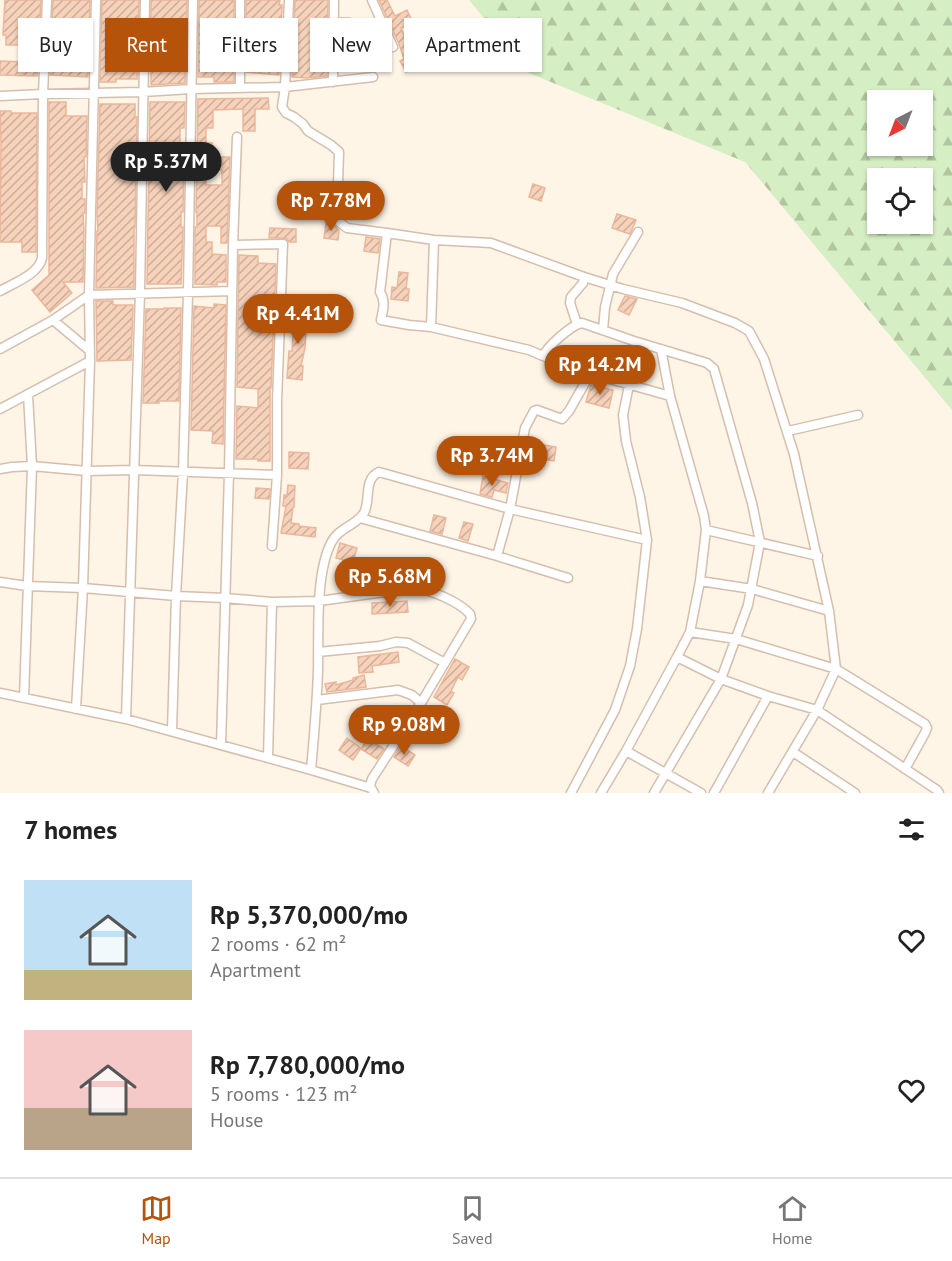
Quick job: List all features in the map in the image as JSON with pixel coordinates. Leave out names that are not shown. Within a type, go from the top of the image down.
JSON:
[{"type":"street","points":[[0,291],[35,271],[42,261],[43,93],[47,0]]},
{"type":"street","points":[[76,709],[87,471],[96,0]]},
{"type":"street","points":[[126,719],[140,293],[145,0]]},
{"type":"street","points":[[172,732],[183,472],[193,0]]},
{"type":"street","points":[[240,0],[240,87]]},
{"type":"street","points":[[289,0],[282,107],[308,131],[331,144],[339,152],[337,215],[343,226],[434,240],[491,243],[584,277],[682,303],[735,323],[749,331],[764,359],[794,454],[818,556],[837,669],[817,710],[768,793]]},
{"type":"street","points":[[333,82],[334,0]]},
{"type":"street","points":[[372,0],[393,47]]},
{"type":"street","points":[[0,96],[285,87],[373,77]]},
{"type":"street","points":[[221,745],[237,137]]},
{"type":"street","points":[[603,330],[605,307],[613,274],[638,232]]},
{"type":"street","points":[[387,233],[380,292],[384,304],[381,320],[431,327],[529,350],[590,374],[670,396]]},
{"type":"street","points":[[431,327],[434,240]]},
{"type":"street","points":[[233,245],[283,244],[277,401],[277,475],[272,546]]},
{"type":"street","points":[[577,324],[570,303],[571,297],[583,283],[584,277]]},
{"type":"street","points":[[0,349],[53,320],[89,295],[232,291]]},
{"type":"street","points":[[53,320],[90,351]]},
{"type":"street","points":[[543,356],[567,331],[582,323],[707,363],[714,369],[752,503],[760,542],[748,605],[721,679],[654,793]]},
{"type":"street","points":[[601,793],[690,632],[700,581],[706,530],[704,516],[670,396],[661,349]]},
{"type":"street","points":[[0,409],[90,361]]},
{"type":"street","points":[[497,556],[510,509],[525,428],[532,414],[537,410],[562,419],[590,374]]},
{"type":"street","points":[[571,793],[615,710],[630,666],[637,629],[647,540],[640,497],[626,441],[623,415],[629,385]]},
{"type":"street","points":[[24,698],[32,466],[28,395]]},
{"type":"street","points":[[788,431],[858,415]]},
{"type":"street","points":[[0,469],[32,466],[87,471],[134,470],[277,475]]},
{"type":"street","points":[[311,770],[317,700],[319,601],[323,569],[331,542],[340,531],[360,518],[366,507],[371,478],[374,474],[379,472],[510,509],[647,540]]},
{"type":"street","points":[[360,518],[568,578]]},
{"type":"street","points":[[706,530],[818,556]]},
{"type":"street","points":[[700,581],[752,589],[829,611]]},
{"type":"street","points":[[0,582],[27,586],[272,602],[319,601],[414,588],[428,590],[445,598],[468,611],[471,618],[421,703],[372,779],[370,784],[373,791]]},
{"type":"street","points":[[268,758],[272,602]]},
{"type":"street","points":[[690,632],[736,639],[837,669],[926,724],[925,733],[905,769]]},
{"type":"street","points":[[318,652],[380,646],[396,642],[408,643],[445,663]]},
{"type":"street","points":[[677,657],[721,679],[817,710],[939,793]]},
{"type":"street","points":[[317,700],[398,690],[412,694],[421,703]]},
{"type":"street","points":[[0,693],[126,719],[311,770],[373,791]]},
{"type":"street","points":[[714,793],[768,696]]},
{"type":"street","points":[[626,751],[701,793]]},
{"type":"street","points":[[793,752],[855,793]]},
{"type":"green space","points":[[469,0],[952,0],[952,410],[745,162],[529,73],[542,72],[542,18],[484,18]]},
{"type":"building","points":[[5,0],[41,0],[40,18],[18,18],[18,45],[6,45],[6,35],[3,35]]},
{"type":"building","points":[[53,0],[90,0],[90,18],[52,18]]},
{"type":"building","points":[[102,0],[139,0],[139,18],[105,18],[105,72],[137,72],[137,79],[100,82]]},
{"type":"building","points":[[151,0],[187,0],[187,18],[151,18]]},
{"type":"building","points":[[199,0],[234,0],[234,18],[200,18],[200,72],[234,72],[234,82],[214,82],[214,77],[198,77]]},
{"type":"building","points":[[246,0],[280,0],[281,18],[246,18]]},
{"type":"building","points":[[295,0],[328,0],[328,18],[310,18],[310,72],[327,72],[327,76],[292,77],[292,72],[298,72],[298,18],[294,18]]},
{"type":"building","points":[[379,0],[387,0],[395,16],[407,10],[411,18],[404,18],[404,27],[401,28],[404,35],[404,59],[392,29],[392,18],[387,18]]},
{"type":"building","points":[[0,61],[18,62],[18,72],[37,72],[37,76],[0,75]]},
{"type":"building","points":[[50,72],[88,72],[88,77],[50,75]]},
{"type":"building","points":[[151,72],[185,72],[185,83],[151,85]]},
{"type":"building","points":[[246,72],[279,72],[279,75]]},
{"type":"building","points":[[268,98],[269,109],[255,109],[255,131],[243,131],[243,109],[213,110],[213,128],[206,128],[206,143],[212,143],[212,157],[230,157],[227,243],[221,243],[221,226],[206,226],[206,242],[212,242],[212,254],[226,255],[226,282],[217,282],[217,285],[195,284],[198,99]],"holes":[[[206,170],[222,170],[222,185],[206,185]]]},
{"type":"building","points":[[49,102],[66,102],[66,116],[87,116],[85,182],[82,182],[82,199],[85,199],[83,282],[63,282],[72,293],[50,312],[32,290],[49,275]]},
{"type":"building","points":[[150,102],[185,102],[184,128],[180,128],[180,144],[184,144],[181,284],[147,284]]},
{"type":"building","points":[[100,104],[135,104],[135,117],[137,117],[134,287],[96,288]]},
{"type":"building","points":[[0,111],[37,113],[36,252],[22,252],[22,242],[0,242]]},
{"type":"building","points":[[533,184],[545,188],[541,201],[529,197]]},
{"type":"building","points":[[617,214],[636,220],[630,234],[612,228]]},
{"type":"building","points":[[326,224],[333,225],[339,230],[338,240],[324,238]]},
{"type":"building","points":[[270,228],[296,229],[296,242],[289,242],[283,238],[269,238]]},
{"type":"building","points":[[366,237],[380,239],[378,253],[364,251]]},
{"type":"building","points":[[239,255],[258,256],[258,263],[276,264],[270,388],[270,461],[236,459],[237,406],[258,408],[258,389],[237,387]]},
{"type":"building","points":[[399,272],[408,273],[406,289],[409,289],[408,301],[391,299],[392,287],[397,288]]},
{"type":"building","points":[[625,296],[637,299],[629,315],[618,310]]},
{"type":"building","points":[[96,301],[113,301],[113,305],[133,305],[131,360],[97,361]]},
{"type":"building","points":[[214,304],[226,305],[223,444],[212,443],[213,431],[191,430],[194,306],[214,308]]},
{"type":"building","points":[[181,308],[179,401],[143,403],[146,309]]},
{"type":"building","points":[[294,309],[307,309],[308,330],[306,330],[301,366],[303,366],[302,380],[287,378],[289,351],[292,351],[293,336],[296,336]]},
{"type":"building","points":[[591,385],[613,390],[609,408],[586,402]]},
{"type":"building","points":[[544,445],[556,447],[554,461],[541,459]]},
{"type":"building","points":[[289,452],[309,453],[308,469],[289,468]]},
{"type":"building","points":[[483,476],[508,483],[506,493],[494,490],[492,497],[480,494]]},
{"type":"building","points":[[288,485],[295,486],[291,523],[316,528],[315,537],[281,533],[286,506],[283,506],[284,495],[287,495]]},
{"type":"building","points":[[256,488],[270,489],[269,499],[255,498]]},
{"type":"building","points":[[434,515],[446,518],[442,534],[430,531]]},
{"type":"building","points":[[464,522],[473,524],[468,541],[459,538]]},
{"type":"building","points":[[340,543],[357,548],[353,562],[336,558]]},
{"type":"building","points":[[407,601],[408,612],[372,614],[372,603]]},
{"type":"building","points":[[398,652],[399,662],[372,666],[373,672],[359,673],[358,657]]},
{"type":"building","points":[[455,659],[469,667],[462,680],[458,677],[451,691],[454,693],[447,705],[434,697]]},
{"type":"building","points":[[364,675],[366,687],[327,692],[325,684],[336,682],[336,685]]},
{"type":"building","points":[[425,709],[438,719],[422,742],[409,734]]},
{"type":"building","points":[[347,738],[361,748],[353,760],[339,750]]},
{"type":"building","points":[[368,739],[384,749],[377,759],[361,749]]},
{"type":"building","points":[[401,746],[415,755],[408,766],[394,757]]}]
